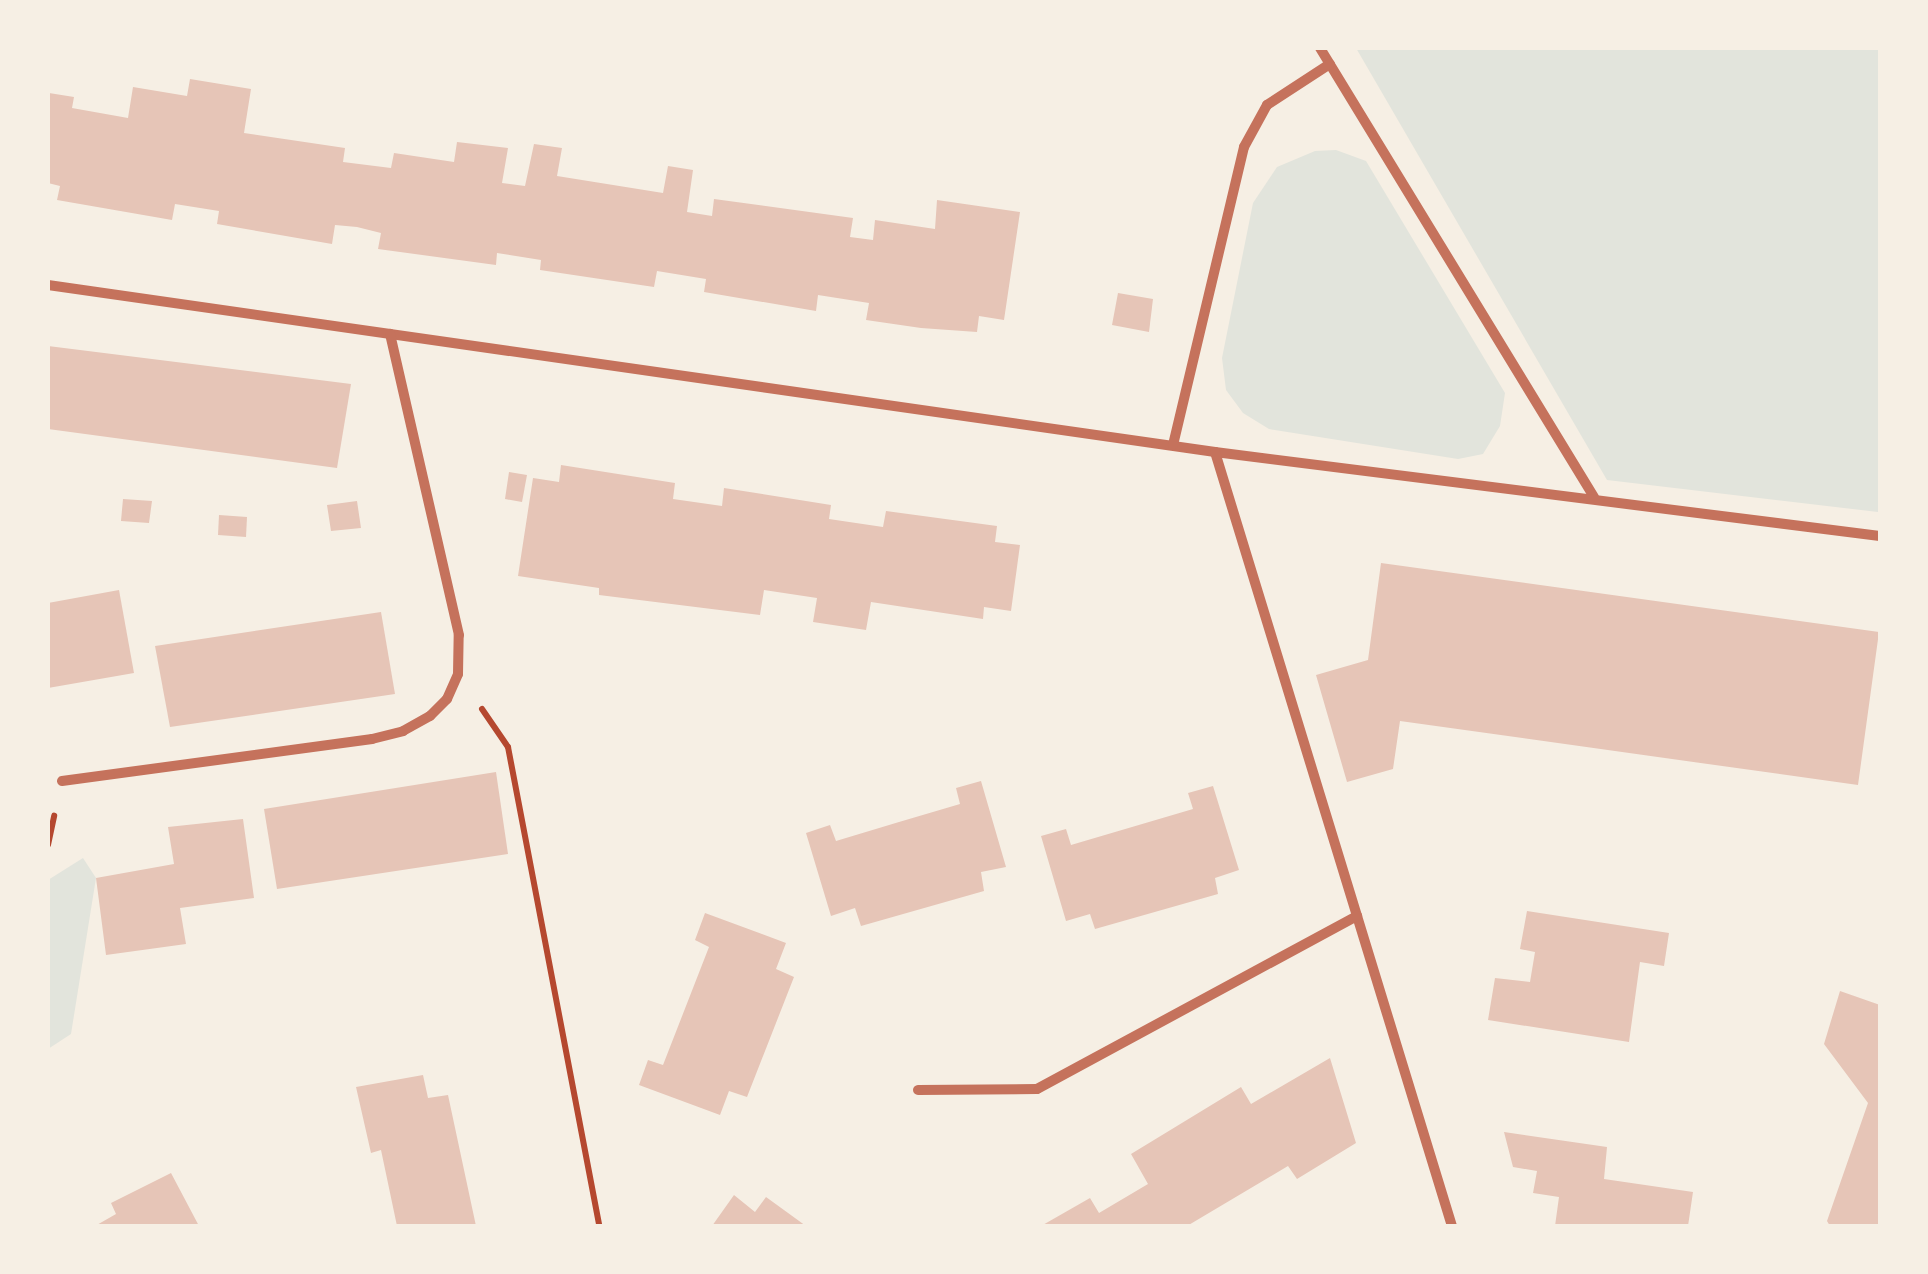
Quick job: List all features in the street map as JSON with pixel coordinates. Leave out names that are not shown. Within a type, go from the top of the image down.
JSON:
[{"type":"street","points":[[1320,48],[1594,497]]},
{"type":"street","points":[[1174,445],[1244,147],[1267,105],[1330,64]]},
{"type":"street","points":[[48,285],[1215,452],[1880,536]]},
{"type":"street","points":[[62,781],[403,731],[430,716],[447,698],[458,674],[459,634],[390,334]]},
{"type":"street","points":[[1215,452],[1452,1226]]},
{"type":"street","points":[[918,1090],[1037,1088],[1357,916]]},
{"type":"path","points":[[458,674],[508,748],[599,1226]]},
{"type":"shaded area","points":[[1356,48],[1880,48],[1878,512],[1607,480]]},
{"type":"shaded area","points":[[1336,150],[1366,161],[1505,393],[1500,426],[1483,454],[1458,459],[1269,429],[1243,413],[1226,390],[1222,358],[1253,203],[1277,167],[1315,151]]},
{"type":"shaded area","points":[[83,858],[96,878],[71,1034],[48,1049],[48,880]]},
{"type":"building","points":[[190,79],[251,89],[244,133],[345,148],[343,162],[391,168],[394,153],[454,162],[457,142],[508,148],[502,183],[525,186],[534,144],[562,148],[557,176],[663,193],[668,166],[693,170],[687,212],[712,216],[714,199],[853,218],[850,237],[873,240],[875,220],[935,229],[937,200],[1020,212],[1004,320],[979,316],[977,332],[921,328],[866,320],[869,303],[818,295],[816,311],[704,292],[706,279],[657,271],[654,287],[540,270],[541,260],[497,253],[496,265],[378,249],[381,233],[357,227],[335,225],[332,244],[217,224],[219,211],[175,204],[172,220],[57,200],[60,186],[48,183],[49,93],[74,97],[72,108],[128,118],[133,87],[187,96]]},
{"type":"building","points":[[1118,293],[1153,299],[1149,332],[1112,325]]},
{"type":"building","points":[[48,346],[351,384],[337,468],[48,429]]},
{"type":"building","points":[[561,465],[675,483],[673,499],[722,506],[724,488],[831,505],[829,519],[883,527],[886,511],[997,526],[995,542],[1020,545],[1011,611],[984,607],[983,619],[871,602],[866,630],[813,622],[817,598],[764,590],[760,615],[599,595],[599,588],[518,576],[533,478],[559,482]]},
{"type":"building","points":[[509,472],[527,475],[522,502],[505,499]]},
{"type":"building","points":[[123,499],[152,501],[149,523],[121,521]]},
{"type":"building","points":[[357,501],[361,528],[331,531],[327,505]]},
{"type":"building","points":[[219,515],[247,517],[246,537],[218,535]]},
{"type":"building","points":[[1381,563],[1879,632],[1858,785],[1400,721],[1393,769],[1347,782],[1316,675],[1368,660]]},
{"type":"building","points":[[119,590],[134,673],[48,688],[48,603]]},
{"type":"building","points":[[381,612],[395,694],[170,727],[155,646]]},
{"type":"building","points":[[496,772],[508,854],[277,889],[264,809]]},
{"type":"building","points":[[981,781],[1006,867],[981,872],[984,891],[861,926],[855,908],[831,916],[806,833],[830,825],[836,841],[960,804],[956,788]]},
{"type":"building","points":[[1213,786],[1239,870],[1215,878],[1218,894],[1095,929],[1090,914],[1066,921],[1041,836],[1066,829],[1071,845],[1193,809],[1188,793]]},
{"type":"building","points":[[243,819],[254,898],[180,908],[186,944],[106,955],[96,878],[174,864],[168,827]]},
{"type":"building","points":[[1527,911],[1669,933],[1664,966],[1640,962],[1629,1042],[1488,1020],[1495,978],[1530,982],[1535,952],[1520,949]]},
{"type":"building","points":[[705,913],[786,943],[776,969],[794,977],[747,1097],[729,1091],[720,1115],[639,1085],[648,1060],[663,1065],[709,947],[695,940]]},
{"type":"building","points":[[1840,991],[1880,1005],[1880,1226],[1830,1226],[1827,1221],[1868,1103],[1824,1044]]},
{"type":"building","points":[[1330,1058],[1356,1143],[1297,1179],[1288,1166],[1187,1226],[1041,1226],[1090,1198],[1099,1213],[1148,1184],[1131,1154],[1241,1087],[1251,1104]]},
{"type":"building","points":[[423,1075],[428,1098],[448,1095],[476,1226],[397,1226],[381,1150],[371,1153],[356,1087]]},
{"type":"building","points":[[1504,1132],[1607,1147],[1604,1179],[1693,1192],[1688,1226],[1555,1226],[1559,1197],[1533,1193],[1537,1171],[1513,1167]]},
{"type":"building","points":[[171,1173],[199,1226],[95,1226],[116,1214],[111,1203]]},
{"type":"building","points":[[734,1195],[755,1212],[766,1197],[806,1226],[712,1226]]}]
